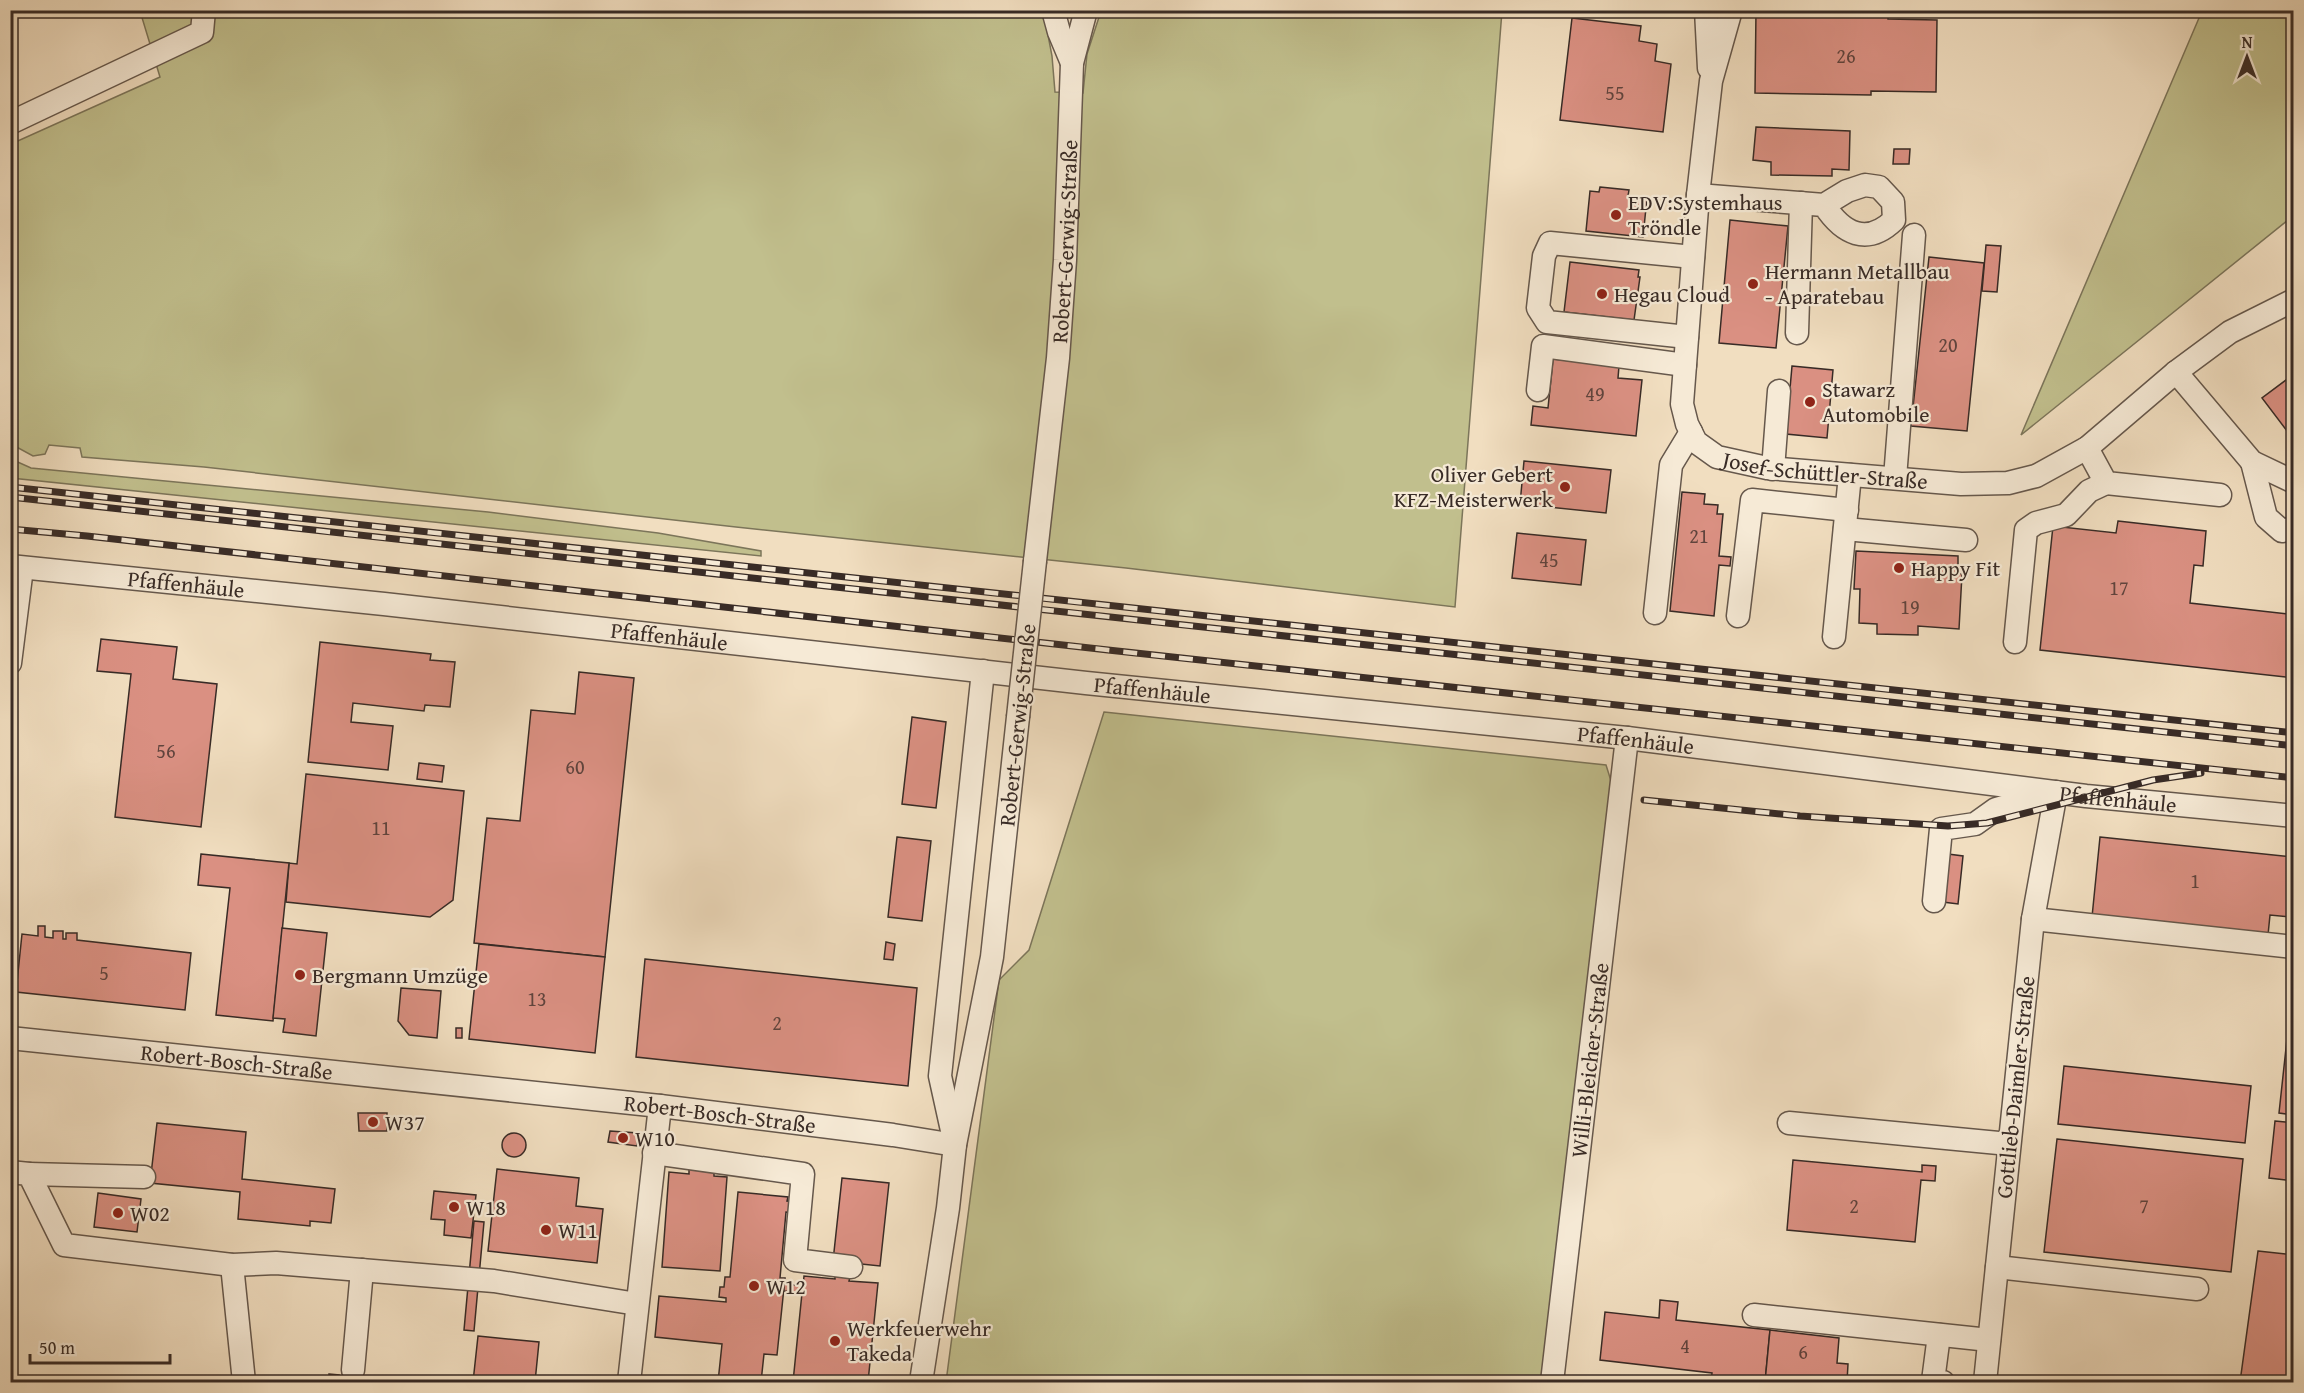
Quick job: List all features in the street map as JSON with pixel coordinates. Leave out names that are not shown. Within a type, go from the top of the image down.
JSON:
[{"type":"street","points":[[10,123],[202,32],[204,10]]},
{"type":"street","name":"Robert-Gerwig-Straße","points":[[1053,10],[1072,63]]},
{"type":"street","name":"Robert-Gerwig-Straße","points":[[921,1383],[948,1208],[955,1145],[992,957],[1058,358],[1065,249],[1072,63],[1086,10]]},
{"type":"street","name":"Josef-Schüttler-Straße","points":[[1691,10],[1706,22],[1711,81]]},
{"type":"street","name":"Josef-Schüttler-Straße","points":[[1731,10],[1711,81],[1698,195],[1682,404],[1696,442],[1717,456],[1773,469],[1961,484],[2008,483],[2036,476],[2087,448],[2176,372],[2230,332],[2294,300]]},
{"type":"street","points":[[1698,195],[1824,205]]},
{"type":"street","points":[[1797,333],[1801,203]]},
{"type":"street","points":[[1895,478],[1914,235]]},
{"type":"street","points":[[1687,337],[1547,322],[1538,308],[1544,256],[1551,243],[1693,257]]},
{"type":"street","points":[[1538,390],[1543,346],[1685,365]]},
{"type":"street","points":[[2176,372],[2252,462],[2294,482]]},
{"type":"street","points":[[1773,469],[1779,391]]},
{"type":"street","points":[[1655,613],[1671,465],[1691,432]]},
{"type":"street","points":[[2087,448],[2106,483]]},
{"type":"street","points":[[2252,462],[2266,517],[2282,531],[2294,528]]},
{"type":"street","points":[[1834,637],[1850,475]]},
{"type":"street","points":[[2015,642],[2026,530],[2036,523],[2066,515],[2089,491],[2106,483],[2220,495]]},
{"type":"street","points":[[1738,616],[1752,500],[1846,520],[1965,540]]},
{"type":"street","points":[[10,663],[16,567]]},
{"type":"street","name":"Pfaffenhäule","points":[[16,567],[395,605],[983,671],[1627,738],[2056,792],[2294,816]]},
{"type":"street","points":[[955,1145],[940,1076],[983,671]]},
{"type":"street","name":"Willi-Bleicher-Straße","points":[[1552,1383],[1627,738]]},
{"type":"street","points":[[1934,900],[1941,829],[1975,824],[1996,809],[2056,792]]},
{"type":"street","name":"Gottlieb-Daimler-Straße","points":[[1985,1383],[2033,919],[2056,792]]},
{"type":"street","points":[[2033,919],[2294,947]]},
{"type":"street","name":"Robert-Bosch-Straße","points":[[10,1038],[660,1106],[955,1145]]},
{"type":"street","points":[[629,1383],[660,1106]]},
{"type":"street","points":[[1789,1124],[2009,1144]]},
{"type":"street","points":[[654,1153],[804,1174],[795,1260],[851,1267]]},
{"type":"street","points":[[20,1173],[64,1245],[232,1265],[276,1263],[494,1281],[637,1304]]},
{"type":"street","points":[[20,1173],[144,1177]]},
{"type":"street","points":[[232,1265],[244,1383]]},
{"type":"street","points":[[1997,1267],[2197,1289]]},
{"type":"street","points":[[353,1370],[362,1270]]},
{"type":"street","points":[[1754,1315],[1989,1340]]},
{"type":"street","points":[[1939,1335],[1933,1381],[1943,1383]]},
{"type":"shaded area","points":[[140,11],[1040,11],[1044,14],[1052,56],[1055,92],[1083,93],[1087,54],[1101,11],[1502,11],[1455,607],[1126,568],[204,467],[82,457],[80,448],[49,445],[45,454],[33,456],[11,444],[11,144],[160,77]]},
{"type":"shaded area","points":[[2202,11],[2293,11],[2293,216],[2021,435]]},
{"type":"shaded area","points":[[11,459],[31,468],[488,512],[658,533],[761,551],[761,556],[11,478]]},
{"type":"shaded area","points":[[1104,712],[1606,765],[1612,784],[1547,1382],[946,1382],[999,980],[1029,950]]},
{"type":"building","points":[[1756,11],[1888,14],[1888,19],[1937,20],[1936,92],[1871,91],[1871,95],[1755,93]]},
{"type":"building","points":[[1572,18],[1641,26],[1639,41],[1657,44],[1655,61],[1671,64],[1663,132],[1560,120]]},
{"type":"building","points":[[1756,127],[1850,131],[1849,170],[1832,169],[1832,176],[1771,175],[1771,162],[1753,160]]},
{"type":"building","points":[[1894,149],[1910,149],[1909,164],[1893,164]]},
{"type":"building","name":"EDV:Systemhaus Tröndle","points":[[1600,187],[1629,190],[1628,196],[1647,198],[1643,237],[1586,231],[1590,191],[1599,192]]},
{"type":"building","name":"Hermann Metallbau - Aparatebau","points":[[1730,220],[1788,226],[1776,348],[1719,343]]},
{"type":"building","points":[[1986,245],[2001,246],[1997,292],[1982,291]]},
{"type":"building","points":[[1929,257],[1984,263],[1967,431],[1911,426]]},
{"type":"building","name":"Hegau Cloud","points":[[1570,262],[1639,270],[1634,320],[1564,312]]},
{"type":"building","points":[[1553,359],[1619,366],[1618,378],[1642,380],[1636,436],[1531,425],[1533,406],[1548,408]]},
{"type":"building","name":"Stawarz Automobile","points":[[1792,366],[1833,370],[1827,438],[1786,434]]},
{"type":"building","points":[[2294,374],[2294,432],[2290,435],[2262,398]]},
{"type":"building","name":"Oliver Gebert KFZ-Meisterwerk","points":[[1524,461],[1611,470],[1606,513],[1520,504]]},
{"type":"building","points":[[1682,492],[1705,494],[1704,504],[1718,505],[1717,514],[1723,514],[1719,556],[1731,557],[1730,566],[1719,565],[1714,616],[1670,611]]},
{"type":"building","points":[[2118,521],[2206,531],[2203,566],[2194,565],[2190,603],[2289,614],[2294,571],[2294,678],[2040,650],[2053,526],[2116,533]]},
{"type":"building","points":[[1517,533],[1586,540],[1581,585],[1512,578]]},
{"type":"building","points":[[1856,551],[1958,556],[1958,573],[1962,574],[1959,629],[1918,626],[1918,635],[1877,634],[1877,624],[1859,623],[1860,589],[1854,589]]},
{"type":"building","points":[[101,639],[177,647],[173,679],[217,684],[201,827],[115,817],[131,674],[97,671]]},
{"type":"building","points":[[320,642],[431,654],[430,660],[455,662],[450,707],[425,705],[424,711],[353,703],[351,722],[393,726],[388,770],[308,762]]},
{"type":"building","points":[[579,672],[634,678],[605,957],[474,943],[487,818],[520,821],[531,710],[575,714]]},
{"type":"building","points":[[912,717],[946,722],[936,808],[902,804]]},
{"type":"building","points":[[419,763],[444,766],[442,782],[417,779]]},
{"type":"building","points":[[306,774],[464,791],[453,900],[430,917],[286,902],[289,863],[297,864]]},
{"type":"building","points":[[897,837],[931,841],[922,921],[888,917]]},
{"type":"building","points":[[2100,837],[2294,857],[2292,917],[2270,915],[2268,935],[2092,917]]},
{"type":"building","points":[[201,854],[289,863],[273,1021],[216,1015],[230,888],[198,885]]},
{"type":"building","points":[[1948,854],[1963,856],[1958,904],[1943,902]]},
{"type":"building","points":[[38,926],[45,926],[45,937],[53,938],[53,931],[63,931],[63,939],[66,939],[66,933],[77,933],[77,940],[191,953],[185,1010],[16,992],[22,934],[38,936]]},
{"type":"building","name":"Bergmann Umzüge","points":[[282,928],[327,933],[316,1036],[283,1032],[285,1019],[273,1018]]},
{"type":"building","points":[[886,942],[895,944],[893,960],[884,959]]},
{"type":"building","points":[[479,944],[605,957],[595,1053],[469,1039]]},
{"type":"building","points":[[645,959],[917,988],[908,1086],[636,1057]]},
{"type":"building","points":[[2294,984],[2294,1115],[2279,1113]]},
{"type":"building","points":[[401,988],[441,991],[437,1038],[409,1035],[398,1021]]},
{"type":"building","points":[[456,1028],[462,1028],[462,1038],[456,1038]]},
{"type":"building","points":[[2064,1066],[2251,1086],[2245,1143],[2058,1124]]},
{"type":"building","name":"W37","points":[[358,1113],[387,1113],[387,1131],[359,1131]]},
{"type":"building","points":[[2275,1121],[2294,1123],[2294,1181],[2269,1178]]},
{"type":"building","points":[[157,1123],[246,1132],[242,1179],[335,1189],[331,1223],[310,1221],[310,1226],[238,1219],[240,1192],[150,1183]]},
{"type":"building","name":"W10","points":[[610,1131],[638,1133],[637,1146],[608,1142]]},
{"type":"building","points":[[514,1133],[522,1137],[526,1145],[522,1153],[514,1157],[506,1153],[502,1145],[506,1137]]},
{"type":"building","points":[[2057,1139],[2243,1159],[2231,1272],[2044,1252]]},
{"type":"building","points":[[1793,1160],[1922,1172],[1922,1165],[1936,1166],[1935,1181],[1921,1180],[1915,1242],[1787,1230]]},
{"type":"building","points":[[689,1168],[714,1170],[714,1176],[727,1177],[720,1271],[662,1267],[669,1172],[689,1174]]},
{"type":"building","name":"W11","points":[[497,1169],[579,1178],[576,1206],[603,1209],[597,1263],[488,1251]]},
{"type":"building","points":[[842,1178],[889,1183],[880,1266],[833,1261]]},
{"type":"building","name":"W18","points":[[434,1191],[476,1195],[471,1238],[444,1235],[445,1220],[431,1219]]},
{"type":"building","name":"W12","points":[[738,1192],[788,1197],[787,1201],[798,1202],[797,1213],[786,1212],[780,1278],[785,1278],[777,1355],[764,1354],[761,1382],[718,1382],[722,1344],[655,1337],[659,1296],[726,1302],[726,1298],[719,1297],[720,1287],[724,1287],[725,1277],[730,1277]]},
{"type":"building","name":"W02","points":[[98,1193],[141,1199],[137,1232],[94,1227]]},
{"type":"building","points":[[474,1221],[484,1222],[474,1331],[464,1330]]},
{"type":"building","points":[[2258,1251],[2294,1255],[2294,1382],[2240,1382]]},
{"type":"building","name":"Werkfeuerwehr Takeda","points":[[835,1275],[850,1277],[849,1281],[878,1283],[868,1382],[793,1382],[802,1293],[784,1291],[784,1284],[803,1286],[804,1276],[835,1279]]},
{"type":"building","points":[[1660,1300],[1678,1302],[1676,1320],[1770,1330],[1765,1382],[1711,1382],[1712,1373],[1600,1360],[1605,1312],[1659,1318]]},
{"type":"building","points":[[1770,1330],[1839,1338],[1837,1363],[1848,1364],[1847,1382],[1765,1382]]},
{"type":"building","points":[[478,1336],[539,1342],[535,1382],[473,1382]]},
{"type":"building","points":[[329,1374],[339,1375],[338,1382],[329,1382]]},
{"type":"building","points":[[291,1378],[329,1382],[291,1382]]},
{"type":"building","points":[[362,1378],[372,1378],[371,1382],[362,1382]]},
{"type":"railway","points":[[10,487],[2294,733]]},
{"type":"railway","points":[[10,497],[2294,746]]},
{"type":"railway","points":[[10,529],[2294,778]]},
{"type":"railway","points":[[1644,800],[1800,816],[1948,826],[1987,823],[2153,780],[2201,773]]},
{"type":"place","name":"EDV:Systemhaus Tröndle","points":[[1616,215]]},
{"type":"place","name":"Hermann Metallbau - Aparatebau","points":[[1753,284]]},
{"type":"place","name":"Hegau Cloud","points":[[1602,294]]},
{"type":"place","name":"Stawarz Automobile","points":[[1810,402]]},
{"type":"place","name":"Oliver Gebert KFZ-Meisterwerk","points":[[1565,487]]},
{"type":"place","name":"Happy Fit","points":[[1899,568]]},
{"type":"place","name":"Bergmann Umzüge","points":[[300,975]]},
{"type":"place","name":"W37","points":[[373,1122]]},
{"type":"place","name":"W10","points":[[623,1138]]},
{"type":"place","name":"W18","points":[[454,1207]]},
{"type":"place","name":"W02","points":[[118,1213]]},
{"type":"place","name":"W11","points":[[546,1230]]},
{"type":"place","name":"W12","points":[[754,1286]]},
{"type":"place","name":"Werkfeuerwehr Takeda","points":[[835,1341]]}]
